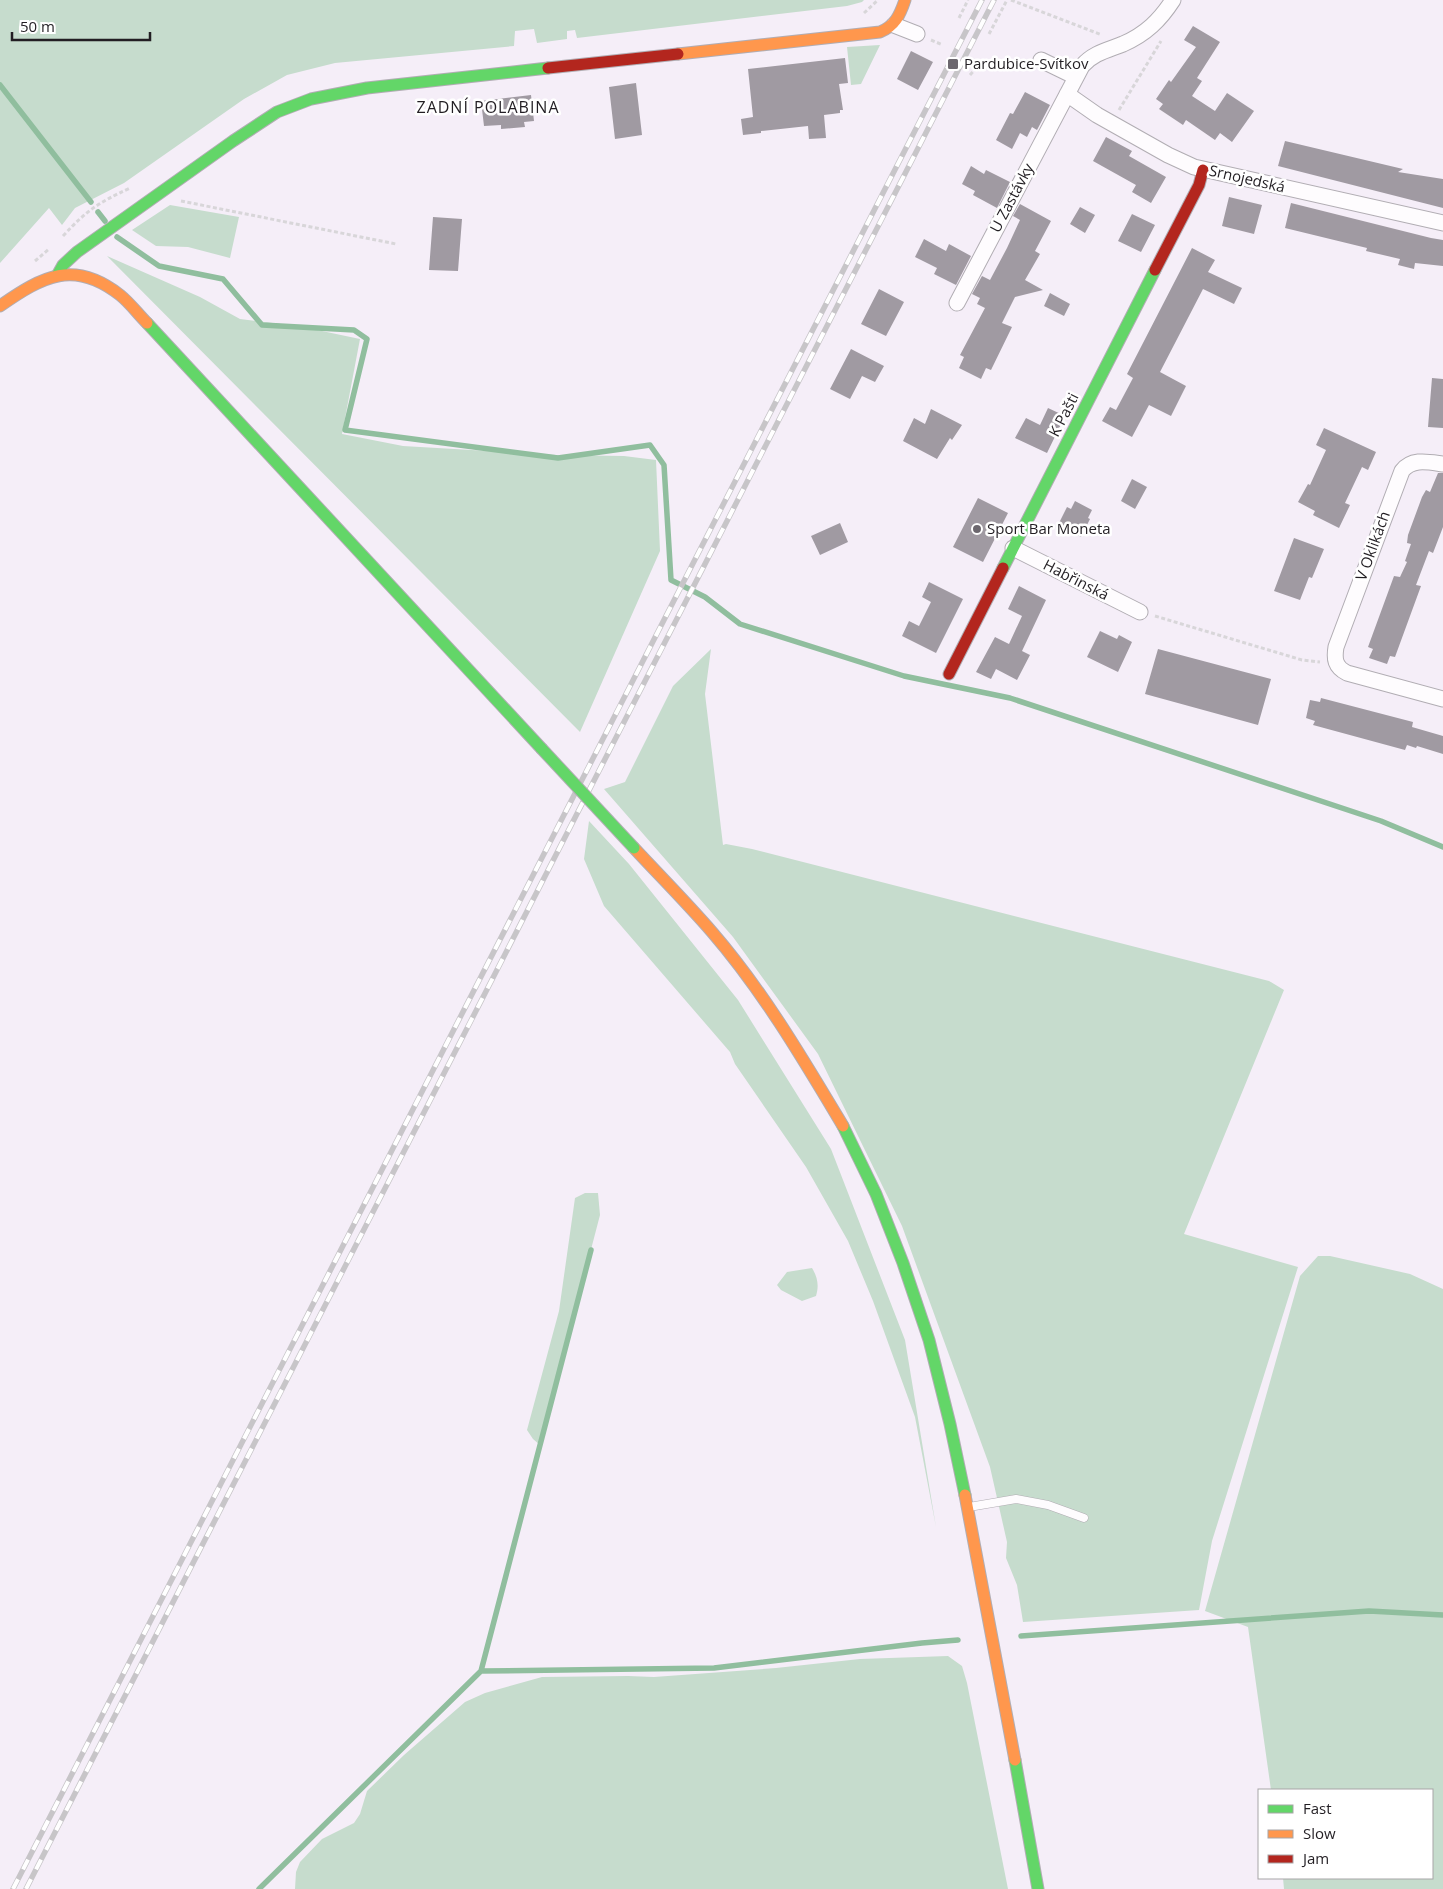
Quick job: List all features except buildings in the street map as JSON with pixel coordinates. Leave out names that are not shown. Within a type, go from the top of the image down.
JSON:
[{"type":"street","points":[[58,274],[63,265],[77,252],[164,189],[278,112],[302,102],[328,94],[376,87],[880,32],[888,30],[894,25],[905,0]]},
{"type":"street","name":"U Zastávky","points":[[958,303],[1076,77],[1088,59],[1142,34],[1153,26],[1173,0]]},
{"type":"street","points":[[894,25],[917,34]]},
{"type":"street","points":[[1041,60],[1076,77]]},
{"type":"street","name":"Srnojedská","points":[[1067,94],[1104,119],[1168,155],[1203,170],[1443,223]]},
{"type":"street","name":"K Pašti","points":[[949,674],[1200,185],[1203,170]]},
{"type":"street","points":[[0,306],[30,284],[58,274],[71,273],[94,278],[122,296],[712,933],[758,991],[791,1039],[850,1138],[903,1263],[929,1340],[950,1424],[967,1507],[1038,1889]]},
{"type":"street","name":"V Oklikách","points":[[1336,664],[1336,647],[1402,471],[1406,465],[1414,462],[1443,464]]},
{"type":"street","name":"Habřinská","points":[[1013,548],[1140,612]]},
{"type":"street","points":[[1336,664],[1338,668],[1347,673],[1443,699]]},
{"type":"lane","points":[[967,1507],[995,1501],[1016,1500],[1048,1505],[1084,1518]]},
{"type":"path","points":[[959,18],[968,0]]},
{"type":"path","points":[[989,34],[1007,0]]},
{"type":"path","points":[[1011,0],[1123,44]]},
{"type":"path","points":[[1122,105],[1162,40]]},
{"type":"path","points":[[970,75],[980,64],[1041,60]]},
{"type":"path","points":[[164,189],[177,201],[396,244]]},
{"type":"path","points":[[1140,612],[1302,660],[1336,664]]},
{"type":"green space","points":[[0,0],[864,0],[847,6],[577,38],[575,30],[567,31],[567,39],[537,43],[534,29],[515,31],[514,46],[335,63],[287,75],[244,99],[124,183],[75,208],[62,225],[49,208],[0,263]]},
{"type":"green space","points":[[880,45],[861,84],[851,85],[847,47]]},
{"type":"green space","points":[[170,205],[239,217],[230,258],[188,247],[156,246],[132,230]]},
{"type":"green space","points":[[107,256],[200,297],[240,319],[298,326],[360,339],[342,434],[403,446],[556,455],[624,456],[656,460],[660,551],[580,732]]},
{"type":"green space","points":[[711,649],[705,694],[723,845],[752,849],[1269,981],[1284,990],[1184,1234],[1298,1267],[1212,1541],[1199,1610],[1023,1622],[1017,1585],[1006,1558],[1007,1542],[990,1467],[902,1226],[818,1054],[733,937],[604,789],[625,782],[673,686]]},
{"type":"green space","points":[[589,821],[629,864],[738,1000],[831,1149],[905,1340],[936,1527],[915,1417],[873,1301],[848,1241],[806,1167],[735,1064],[730,1052],[604,906],[584,859]]},
{"type":"green space","points":[[585,1193],[598,1193],[600,1215],[540,1445],[527,1430],[559,1311],[575,1198]]},
{"type":"green space","points":[[1318,1256],[1330,1256],[1410,1274],[1443,1289],[1443,1889],[1284,1889],[1283,1879],[1433,1879],[1433,1789],[1271,1789],[1248,1627],[1205,1611],[1300,1276]]},
{"type":"green space","points":[[812,1268],[817,1282],[816,1296],[802,1301],[781,1290],[777,1285],[787,1272]]},
{"type":"green space","points":[[948,1656],[962,1666],[967,1683],[1008,1889],[295,1889],[296,1872],[300,1862],[322,1839],[354,1823],[360,1814],[367,1791],[404,1755],[465,1702],[485,1693],[542,1677],[654,1677],[776,1668],[860,1659]]},
{"type":"waterway","points":[[0,85],[91,202]]},
{"type":"waterway","points":[[98,212],[105,221]]},
{"type":"waterway","points":[[117,237],[159,266],[223,279],[262,325],[354,330],[367,339],[345,430],[558,458],[650,445],[664,465],[671,580],[705,597],[740,624],[904,676],[1010,698],[1381,821],[1443,847]]},
{"type":"waterway","points":[[481,1671],[591,1250]]},
{"type":"waterway","points":[[1021,1636],[1369,1611],[1443,1615]]},
{"type":"waterway","points":[[259,1889],[481,1671],[714,1668],[958,1640]]},
{"type":"railway","points":[[13,1889],[982,0]]},
{"type":"railway","points":[[26,1889],[994,0]]},
{"type":"traffic: fast","points":[[58,274],[63,265],[77,252],[277,112],[311,99],[367,88],[548,68]]},
{"type":"traffic: fast","points":[[1003,568],[1155,270]]},
{"type":"traffic: fast","points":[[147,323],[541,748]]},
{"type":"traffic: fast","points":[[541,748],[634,848]]},
{"type":"traffic: fast","points":[[843,1126],[876,1194],[903,1263],[929,1340],[965,1495]]},
{"type":"traffic: fast","points":[[1015,1760],[1038,1889]]},
{"type":"traffic: slow","points":[[678,54],[880,32],[890,27],[905,0]]},
{"type":"traffic: slow","points":[[0,306],[16,295],[45,280],[73,275],[88,277],[120,295],[147,323]]},
{"type":"traffic: slow","points":[[634,848],[703,921],[731,955],[765,1002],[843,1126]]},
{"type":"traffic: slow","points":[[965,1495],[1015,1760]]},
{"type":"traffic: jam","points":[[548,68],[678,54]]},
{"type":"traffic: jam","points":[[1155,270],[1199,185],[1203,170]]},
{"type":"traffic: jam","points":[[949,674],[1003,568]]},
{"type":"place","name":"Pardubice-Svítkov","points":[[953,64]]},
{"type":"place","name":"Sport Bar Moneta","points":[[977,529]]},
{"type":"district","name":"ZADNÍ POLABINA","points":[[488,107]]}]
